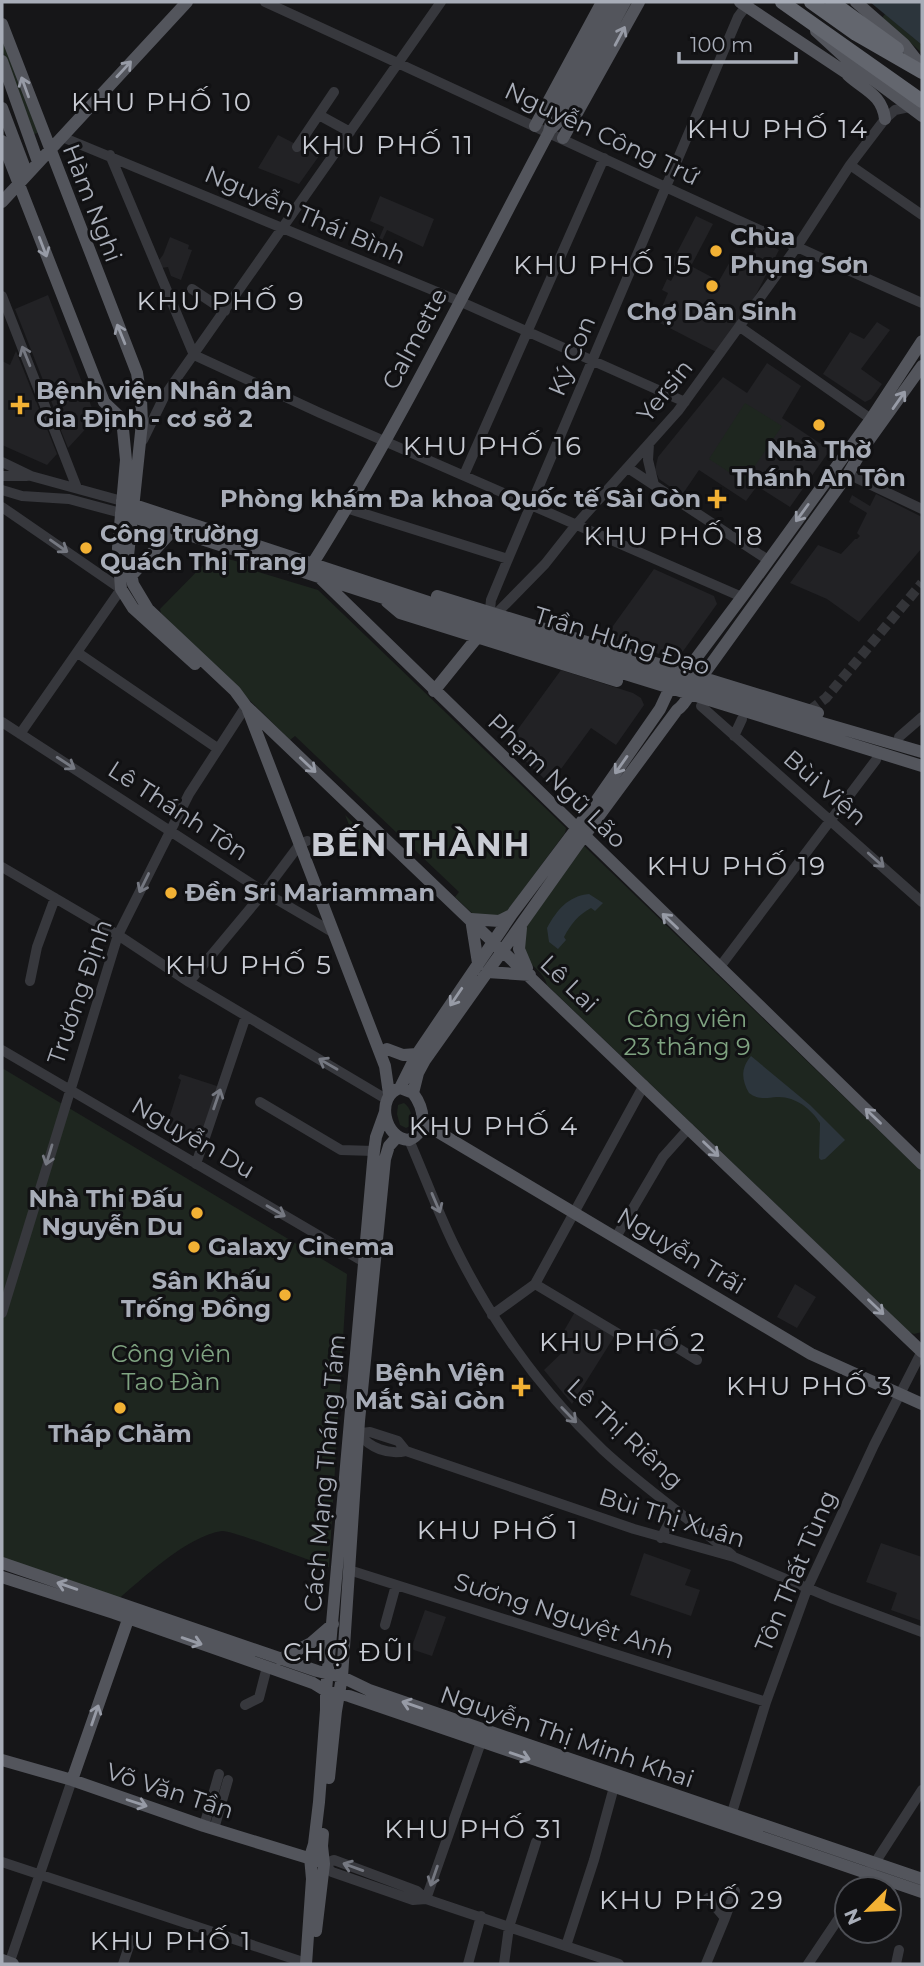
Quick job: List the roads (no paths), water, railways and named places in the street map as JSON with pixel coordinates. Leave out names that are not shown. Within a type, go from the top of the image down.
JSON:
[{"type":"highway","points":[[782,2],[916,104]]},
{"type":"highway","points":[[811,2],[856,34],[922,70]]},
{"type":"highway","points":[[832,2],[922,70]]},
{"type":"main road","points":[[2,202],[187,2]]},
{"type":"main road","points":[[535,126],[602,2]]},
{"type":"main road","points":[[558,115],[613,2]]},
{"type":"main road","points":[[558,115],[625,2]]},
{"type":"main road","points":[[562,138],[639,2]]},
{"type":"main road","points":[[856,2],[904,44],[922,70]]},
{"type":"main road","points":[[745,3],[845,72],[880,100],[885,119]]},
{"type":"main road","points":[[806,19],[832,47],[871,78],[916,104],[922,116]]},
{"type":"main road","name":"Hàm Nghi","points":[[2,24],[137,373],[141,398]]},
{"type":"main road","name":"Hàm Nghi","points":[[2,61],[38,162]]},
{"type":"main road","points":[[845,72],[871,78]]},
{"type":"main road","name":"Hàm Nghi","points":[[2,108],[7,138],[104,402],[122,419],[127,508]]},
{"type":"main road","name":"Calmette","points":[[313,563],[383,440],[558,115]]},
{"type":"main road","points":[[499,945],[522,924],[670,689],[691,665],[871,419],[922,341]]},
{"type":"main road","points":[[246,706],[392,1063],[389,1126],[403,1139],[418,1134],[423,1123],[420,1103],[413,1093],[418,1073],[499,945],[512,914],[692,691],[922,366]]},
{"type":"main road","points":[[121,589],[118,548],[141,447],[141,398]]},
{"type":"main road","points":[[127,508],[179,527],[131,576]]},
{"type":"main road","points":[[127,508],[131,576]]},
{"type":"main road","name":"Trần Hưng Đạo","points":[[179,527],[313,563],[533,641],[634,672],[670,689],[692,691],[742,715]]},
{"type":"main road","name":"Trần Hưng Đạo","points":[[179,527],[382,597],[400,613],[486,623],[533,641],[634,672],[652,692],[670,689],[757,699],[896,740],[922,744]]},
{"type":"main road","points":[[768,560],[779,569]]},
{"type":"main road","name":"Lê Lai","points":[[131,576],[137,593],[148,609],[235,691],[246,706],[922,1351]]},
{"type":"main road","name":"Phạm Ngũ Lão","points":[[319,577],[719,968],[921,1161]]},
{"type":"main road","name":"Lê Lai","points":[[121,589],[133,608],[230,697],[246,706]]},
{"type":"main road","points":[[345,603],[355,589]]},
{"type":"main road","name":"Yersin","points":[[434,691],[486,623]]},
{"type":"main road","name":"Trần Hưng Đạo","points":[[692,691],[701,706],[742,715],[919,769]]},
{"type":"main road","points":[[259,718],[334,933],[385,1066],[391,1096]]},
{"type":"main road","points":[[879,757],[896,740]]},
{"type":"main road","name":"Trần Hưng Đạo","points":[[896,740],[922,752]]},
{"type":"main road","points":[[483,968],[471,919],[499,921],[512,914]]},
{"type":"main road","points":[[522,924],[519,949],[530,975]]},
{"type":"main road","points":[[483,968],[530,975]]},
{"type":"main road","name":"Cách Mạng Tháng Tám","points":[[309,1964],[324,1864],[322,1846],[342,1677],[364,1262],[376,1137],[391,1096],[417,1054],[483,968]]},
{"type":"main road","points":[[387,1049],[403,1055],[417,1054]]},
{"type":"main road","points":[[391,1096],[413,1093]]},
{"type":"main road","name":"Nguyễn Trãi","points":[[423,1123],[811,1354],[922,1404]]},
{"type":"main road","name":"Cách Mạng Tháng Tám","points":[[309,1964],[312,1879],[310,1857],[319,1802],[326,1691],[385,1159],[389,1146],[403,1139]]},
{"type":"main road","name":"Nguyễn Thị Minh Khai","points":[[2,1563],[313,1683],[326,1691],[483,1736],[871,1868],[922,1879]]},
{"type":"main road","name":"Nguyễn Thị Minh Khai","points":[[2,1577],[130,1612],[317,1671],[328,1672],[614,1787],[729,1820]]},
{"type":"main road","points":[[72,1780],[130,1612]]},
{"type":"main road","points":[[280,1659],[311,1643],[333,1624]]},
{"type":"main road","points":[[343,1659],[369,1690]]},
{"type":"main road","name":"Võ Văn Tần","points":[[2,1760],[72,1780],[209,1827],[310,1857],[324,1864]]},
{"type":"main road","name":"Nguyễn Thị Minh Khai","points":[[871,1868],[922,1892]]},
{"type":"street","name":"Nguyễn Công Trứ","points":[[265,2],[796,248],[922,303]]},
{"type":"street","points":[[141,447],[165,395],[441,2]]},
{"type":"street","name":"Ký Con","points":[[486,623],[491,600],[531,505],[734,31],[743,21],[745,3]]},
{"type":"street","points":[[297,147],[334,92]]},
{"type":"street","name":"Yersin","points":[[486,623],[545,564],[575,526],[685,402],[885,119],[895,110],[916,104]]},
{"type":"street","points":[[319,115],[350,132]]},
{"type":"street","name":"Nguyễn Thái Bình","points":[[62,137],[459,301],[685,402]]},
{"type":"street","points":[[110,155],[194,355],[575,526],[741,597]]},
{"type":"street","points":[[464,475],[604,158]]},
{"type":"street","points":[[850,165],[922,215]]},
{"type":"street","points":[[192,289],[225,311]]},
{"type":"street","points":[[2,296],[77,488]]},
{"type":"street","points":[[740,327],[871,419]]},
{"type":"street","points":[[141,398],[153,400],[165,395]]},
{"type":"street","points":[[649,443],[648,460],[654,485]]},
{"type":"street","points":[[2,462],[31,476],[77,488],[127,508]]},
{"type":"street","points":[[628,468],[768,560]]},
{"type":"street","points":[[848,474],[922,509]]},
{"type":"street","points":[[2,476],[31,476]]},
{"type":"street","points":[[20,734],[121,589],[2,507],[6,492],[127,508]]},
{"type":"street","points":[[345,508],[508,559]]},
{"type":"street","points":[[78,653],[218,748]]},
{"type":"street","name":"Trương Định","points":[[2,1312],[118,935],[170,831],[218,748],[246,706]]},
{"type":"street","name":"Bùi Viện","points":[[701,706],[922,902]]},
{"type":"street","points":[[734,736],[742,715]]},
{"type":"street","points":[[896,740],[922,717]]},
{"type":"street","name":"Lê Thánh Tôn","points":[[2,722],[264,892],[334,933]]},
{"type":"street","points":[[719,968],[879,757]]},
{"type":"street","points":[[189,982],[304,843]]},
{"type":"street","points":[[2,867],[118,935],[246,1016],[391,1096]]},
{"type":"street","points":[[30,981],[37,947],[55,898]]},
{"type":"street","points":[[196,1164],[246,1016]]},
{"type":"street","name":"Nguyễn Du","points":[[2,1050],[364,1262]]},
{"type":"street","points":[[492,1315],[535,1284],[644,1085]]},
{"type":"street","points":[[260,1102],[341,1150],[374,1151]]},
{"type":"street","points":[[616,1237],[663,1157],[689,1128]]},
{"type":"street","name":"Lê Thị Riêng","points":[[403,1139],[452,1241],[492,1315],[530,1369],[567,1413],[624,1468],[734,1557]]},
{"type":"street","points":[[535,1284],[617,1333]]},
{"type":"street","points":[[655,1334],[697,1360]]},
{"type":"street","name":"Tôn Thất Tùng","points":[[729,1820],[766,1702],[807,1589],[874,1445],[922,1351]]},
{"type":"street","name":"Bùi Thị Xuân","points":[[354,1434],[370,1432],[398,1441],[405,1451],[661,1538],[734,1557],[807,1589],[922,1632]]},
{"type":"street","points":[[661,1538],[677,1510]]},
{"type":"street","name":"Sương Nguyệt Anh","points":[[349,1570],[766,1702]]},
{"type":"street","points":[[386,1625],[396,1585]]},
{"type":"street","points":[[245,1705],[258,1698],[267,1667]]},
{"type":"street","points":[[426,1899],[483,1736]]},
{"type":"street","points":[[209,1827],[224,1777]]},
{"type":"street","points":[[8,1963],[72,1780]]},
{"type":"street","points":[[566,1946],[614,1787]]},
{"type":"street","points":[[867,1875],[922,1790]]},
{"type":"street","points":[[504,1964],[509,1927],[536,1842]]},
{"type":"street","name":"Võ Văn Tần","points":[[324,1864],[334,1860],[417,1891],[426,1899],[619,1964]]},
{"type":"street","points":[[2,1862],[309,1964]]},
{"type":"street","points":[[706,1964],[735,1891]]},
{"type":"street","points":[[708,1898],[725,1918]]},
{"type":"street","points":[[468,1964],[481,1916]]},
{"type":"street","points":[[808,1964],[833,1926]]},
{"type":"street","points":[[123,1964],[131,1940]]},
{"type":"street","points":[[896,1964],[899,1950]]},
{"type":"tunnel","points":[[810,710],[826,698],[922,583]]},
{"type":"place","name":"Chùa Phụng Sơn","points":[[716,251]]},
{"type":"place","name":"Chợ Dân Sinh","points":[[712,286]]},
{"type":"place","name":"Bệnh viện Nhân dân Gia Định - cơ sở 2","points":[[20,405]]},
{"type":"place","name":"Nhà Thờ Thánh An Tôn","points":[[819,425]]},
{"type":"place","name":"Phòng khám Đa khoa Quốc tế Sài Gòn","points":[[717,499]]},
{"type":"place","name":"Công trường Quách Thị Trang","points":[[86,548]]},
{"type":"place","name":"Đền Sri Mariamman","points":[[171,893]]},
{"type":"place","name":"Nhà Thi Đấu Nguyễn Du","points":[[197,1213]]},
{"type":"place","name":"Galaxy Cinema","points":[[194,1247]]},
{"type":"place","name":"Sân Khấu Trống Đồng","points":[[285,1295]]},
{"type":"place","name":"Bệnh Viện Mắt Sài Gòn","points":[[521,1387]]},
{"type":"place","name":"Tháp Chăm","points":[[120,1408]]},
{"type":"district","name":"KHU PHỐ 10","points":[[162,102]]},
{"type":"district","name":"KHU PHỐ 14","points":[[778,129]]},
{"type":"district","name":"KHU PHỐ 11","points":[[388,145]]},
{"type":"district","name":"KHU PHỐ 15","points":[[603,265]]},
{"type":"district","name":"KHU PHỐ 9","points":[[221,301]]},
{"type":"district","name":"KHU PHỐ 16","points":[[493,446]]},
{"type":"district","name":"KHU PHỐ 18","points":[[674,536]]},
{"type":"district","name":"BẾN THÀNH","points":[[421,845]]},
{"type":"district","name":"KHU PHỐ 19","points":[[737,866]]},
{"type":"district","name":"KHU PHỐ 5","points":[[249,965]]},
{"type":"district","name":"KHU PHỐ 4","points":[[494,1126]]},
{"type":"district","name":"KHU PHỐ 2","points":[[623,1342]]},
{"type":"district","name":"KHU PHỐ 3","points":[[810,1386]]},
{"type":"district","name":"KHU PHỐ 1","points":[[498,1530]]},
{"type":"district","name":"CHỢ ĐŨI","points":[[349,1652]]},
{"type":"district","name":"KHU PHỐ 31","points":[[474,1829]]},
{"type":"district","name":"KHU PHỐ 29","points":[[692,1900]]},
{"type":"district","name":"KHU PHỐ 1","points":[[171,1941]]},
{"type":"park label","name":"Công viên 23 tháng 9","points":[[687,1033]]},
{"type":"park label","name":"Công viên Tao Đàn","points":[[171,1368]]}]
